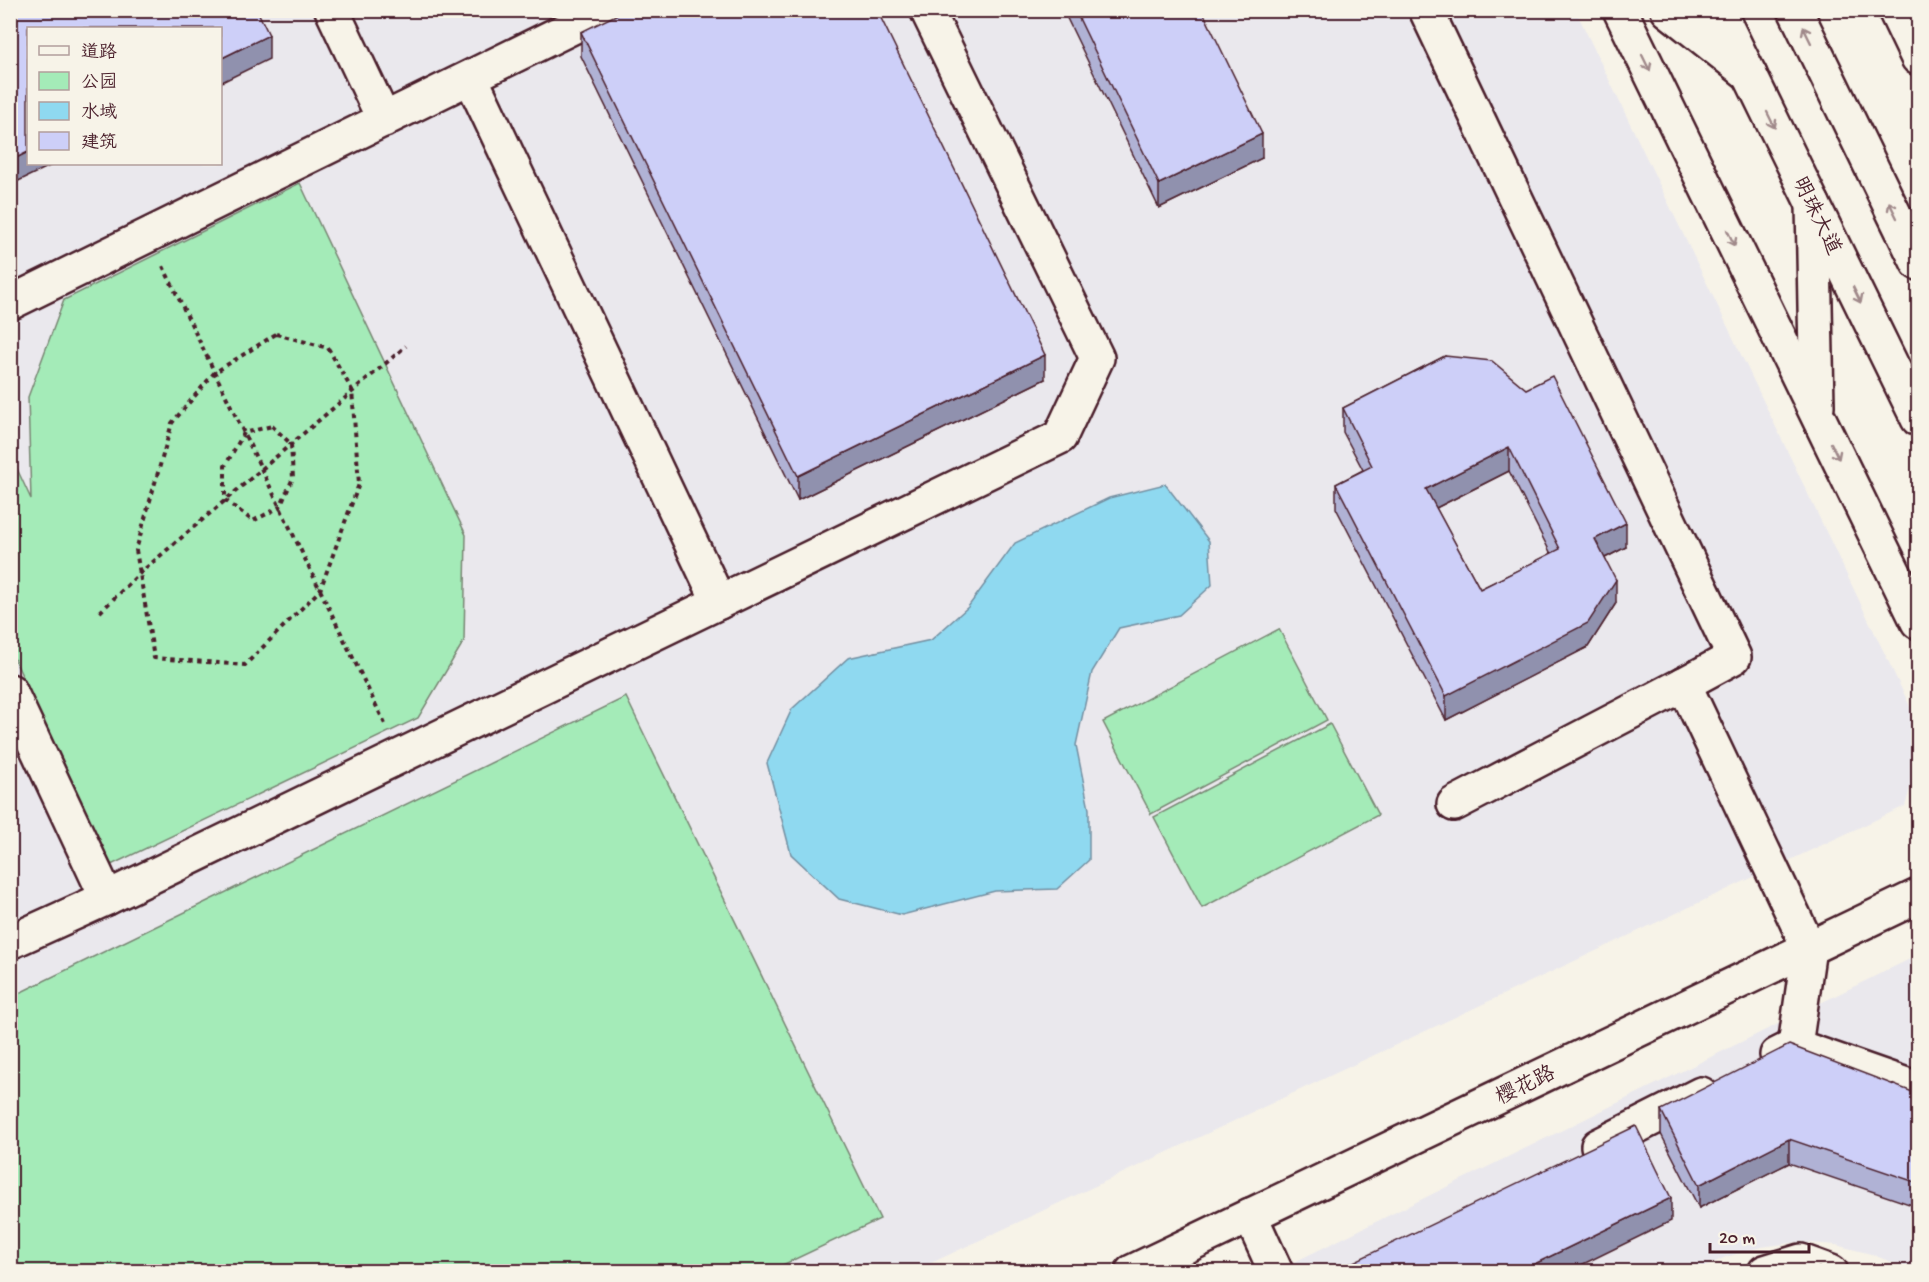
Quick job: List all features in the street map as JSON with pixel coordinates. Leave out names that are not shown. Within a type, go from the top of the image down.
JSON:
[{"type":"street","points":[[332,10],[384,120]]},
{"type":"street","points":[[10,303],[607,10]]},
{"type":"street","points":[[10,942],[107,898],[1060,437],[1097,358],[927,10]]},
{"type":"street","points":[[1426,10],[1734,657],[1454,804]]},
{"type":"street","points":[[1620,10],[1918,622]]},
{"type":"street","points":[[1668,10],[1750,75]]},
{"type":"street","name":"明珠大道","points":[[1718,10],[1918,419]]},
{"type":"street","points":[[1795,10],[1918,263]]},
{"type":"street","points":[[1895,10],[1918,58]]},
{"type":"street","points":[[471,78],[718,602]]},
{"type":"street","points":[[1813,204],[1817,415]]},
{"type":"street","points":[[1684,684],[1809,948],[1795,1046]]},
{"type":"street","points":[[10,691],[107,898]]},
{"type":"street","name":"樱花路","points":[[1132,1272],[1918,896]]},
{"type":"street","points":[[1573,1159],[1795,1046],[1918,1089]]},
{"type":"street","points":[[1250,1215],[1276,1272]]},
{"type":"street","points":[[1765,1272],[1801,1261],[1831,1272]]},
{"type":"path","points":[[148,236],[400,756]]},
{"type":"path","points":[[276,334],[328,348],[352,390],[359,484],[320,590],[245,665],[154,658],[136,550],[172,423],[214,373],[276,334]]},
{"type":"path","points":[[100,612],[140,573],[406,346]]},
{"type":"path","points":[[272,426],[291,444],[293,478],[280,507],[253,522],[225,500],[225,466],[244,433],[272,426]]},
{"type":"shaded area","points":[[10,11],[1576,11],[1918,723],[1918,760],[1905,806],[914,1271],[11,1271]]},
{"type":"shaded area","points":[[1918,955],[1918,1271],[1871,1254],[1836,1245],[1798,1242],[1761,1247],[1726,1257],[1696,1271],[1274,1272]]},
{"type":"green space","points":[[300,183],[466,535],[464,641],[418,718],[111,865],[11,652],[11,456],[31,499],[28,397],[64,300]]},
{"type":"green space","points":[[1279,629],[1327,720],[1151,814],[1103,722]]},
{"type":"green space","points":[[626,697],[880,1219],[770,1271],[11,1271],[11,997]]},
{"type":"green space","points":[[1330,724],[1378,815],[1202,908],[1154,817]]},
{"type":"water","points":[[1165,484],[1209,541],[1212,585],[1179,615],[1119,628],[1092,672],[1076,745],[1089,809],[1089,860],[1057,889],[995,891],[902,915],[839,899],[791,854],[767,763],[792,709],[848,658],[931,640],[968,607],[1015,543],[1109,498]]},
{"type":"building","points":[[10,10],[257,10],[269,35],[222,58],[222,27],[27,27],[27,152],[10,161]]},
{"type":"building","points":[[626,10],[877,10],[1045,355],[798,476],[581,32]]},
{"type":"building","points":[[1075,10],[1202,10],[1262,134],[1159,184]]},
{"type":"building","points":[[1445,356],[1492,361],[1526,389],[1552,376],[1626,523],[1595,539],[1616,580],[1588,623],[1446,696],[1336,484],[1372,466],[1343,408]],"holes":[[[1509,447],[1560,549],[1480,589],[1426,489]]]},
{"type":"building","points":[[1789,1045],[1918,1094],[1918,1183],[1789,1139],[1699,1185],[1661,1110]]},
{"type":"building","points":[[1636,1126],[1671,1198],[1518,1272],[1350,1272],[1347,1265]]}]
